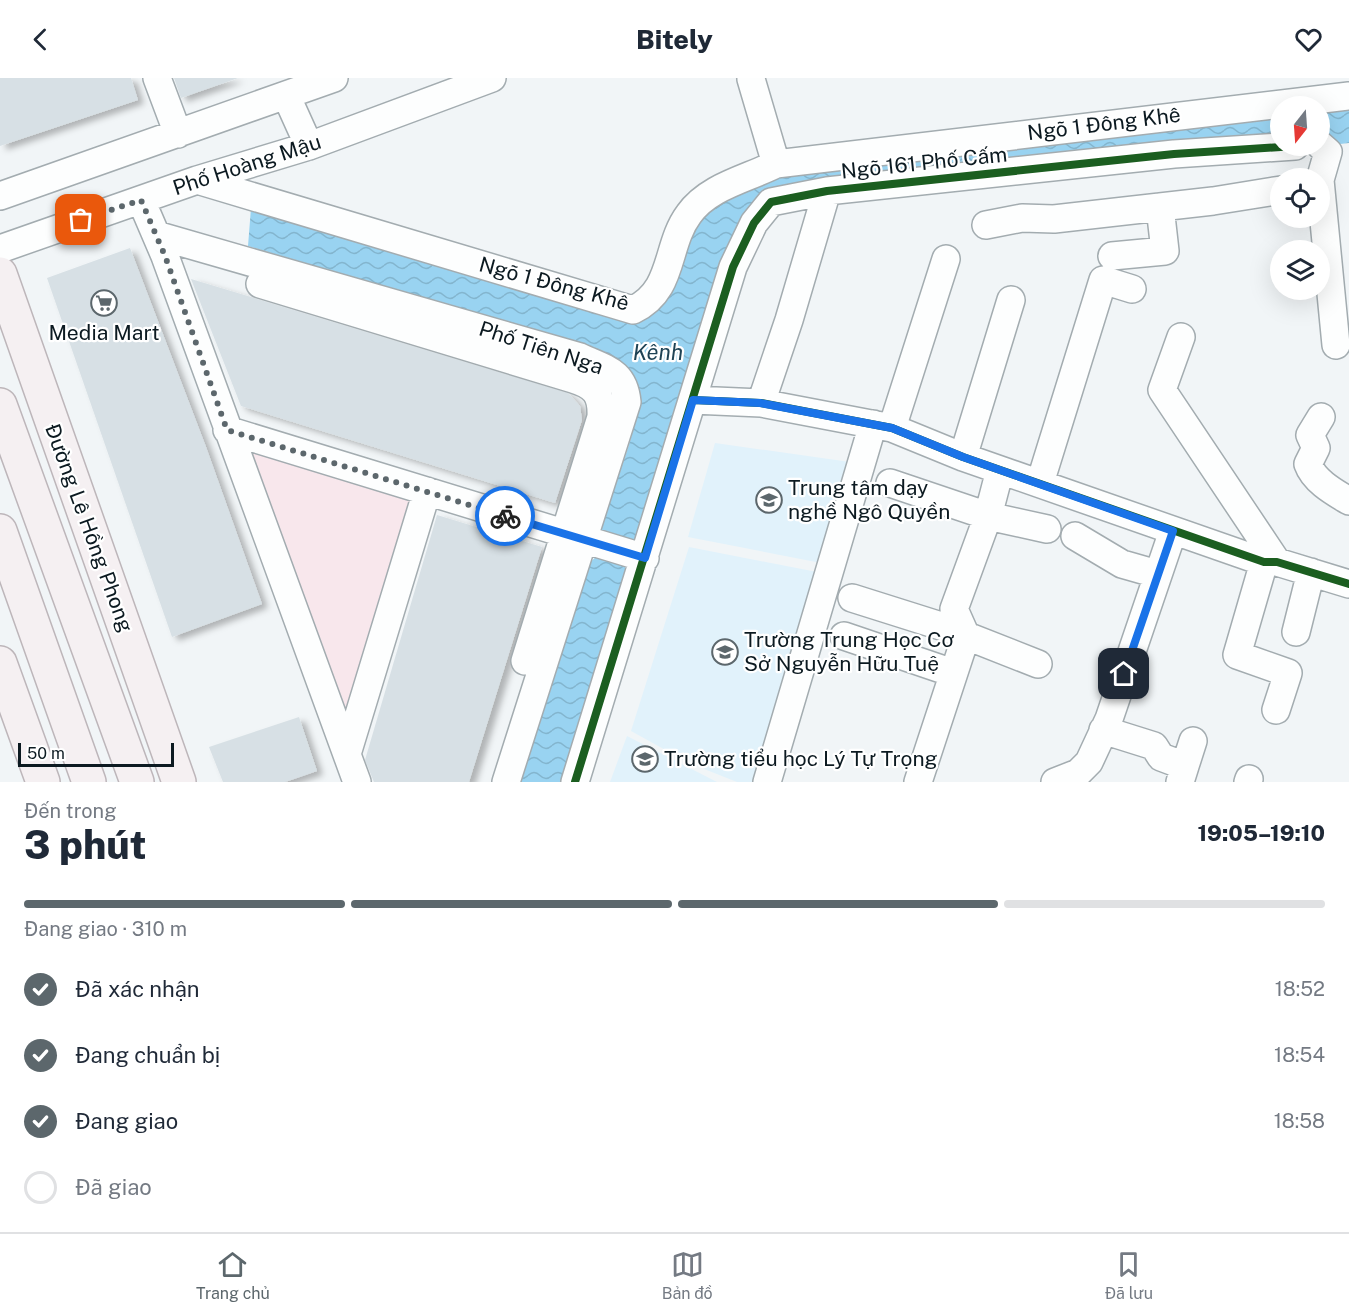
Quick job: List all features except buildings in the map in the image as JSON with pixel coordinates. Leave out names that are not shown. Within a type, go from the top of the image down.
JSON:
[{"type":"main road","name":"Đường Lê Hồng Phong","points":[[0,274],[179,782]]},
{"type":"main road","name":"Đường Lê Hồng Phong","points":[[0,405],[137,782]]},
{"type":"main road","points":[[0,531],[89,782]]},
{"type":"main road","points":[[0,663],[44,782]]},
{"type":"street","points":[[158,78],[178,134]]},
{"type":"street","points":[[0,196],[334,78]]},
{"type":"street","name":"Phố Hoàng Mậu","points":[[0,249],[197,180],[309,146],[492,78]]},
{"type":"street","points":[[751,79],[776,164]]},
{"type":"street","points":[[286,95],[309,146]]},
{"type":"street","name":"Ngõ 1 Đông Khê","points":[[197,180],[633,310],[648,303],[660,286],[689,214],[722,186],[776,164],[1349,96]]},
{"type":"street","points":[[1330,143],[1349,141]]},
{"type":"street","name":"Ngõ 161 Phố Cấm","points":[[575,782],[734,267],[753,224],[771,202],[827,191],[1174,154],[1270,148]]},
{"type":"street","points":[[760,403],[827,191]]},
{"type":"street","points":[[986,225],[1022,218],[1054,219],[1270,192]]},
{"type":"street","points":[[141,200],[160,245],[357,782]]},
{"type":"street","points":[[1112,255],[1165,251],[1160,207]]},
{"type":"street","points":[[1325,228],[1336,345]]},
{"type":"street","name":"Phố Tiên Nga","points":[[160,245],[588,384],[598,392],[602,402],[601,417],[574,537],[506,782]]},
{"type":"street","points":[[766,782],[883,426],[946,259]]},
{"type":"street","points":[[1040,483],[1103,280],[1132,289]]},
{"type":"street","points":[[963,457],[1011,300]]},
{"type":"street","points":[[1180,337],[1162,390],[1270,562]]},
{"type":"street","points":[[693,400],[760,403],[883,426],[963,457],[1173,531],[1349,584]]},
{"type":"street","points":[[1321,417],[1310,435],[1316,448],[1308,464],[1322,483],[1349,501]]},
{"type":"street","points":[[227,430],[645,558]]},
{"type":"street","points":[[918,782],[966,636],[954,609],[988,516],[1000,470]]},
{"type":"street","points":[[890,483],[950,501],[988,516],[1047,529]]},
{"type":"street","points":[[347,754],[427,492]]},
{"type":"street","points":[[1055,782],[1078,773],[1089,762],[1103,730],[1173,531]]},
{"type":"street","points":[[1075,536],[1122,564],[1157,574]]},
{"type":"street","name":"Phố Tiên Nga","points":[[487,782],[574,537]]},
{"type":"street","points":[[1270,562],[1237,654],[1288,673],[1275,710]]},
{"type":"street","points":[[1296,632],[1311,572]]},
{"type":"street","points":[[852,598],[944,627],[1038,664]]},
{"type":"street","points":[[844,636],[953,673]]},
{"type":"street","points":[[1103,730],[1154,746],[1161,757],[1186,763]]},
{"type":"shaded area","name":"Trung tâm dạy nghề Ngô Quyền","points":[[715,443],[850,462],[821,563],[688,537]]},
{"type":"shaded area","points":[[249,449],[411,497],[346,713]]},
{"type":"shaded area","name":"Trường Trung Học Cơ Sở Nguyễn Hữu Tuệ","points":[[689,547],[817,572],[754,782],[737,782],[689,763],[631,731]]},
{"type":"shaded area","name":"Trường tiểu học Lý Tự Trọng","points":[[627,736],[717,782],[610,782]]},
{"type":"water","name":"Kênh","points":[[1349,108],[1349,143],[1330,145],[1330,110]]},
{"type":"water","name":"Kênh","points":[[1270,116],[1270,152],[762,210],[636,541],[604,538],[601,528],[635,423],[638,402],[636,383],[628,370],[588,348],[248,246],[251,208],[624,319],[643,320],[665,296],[681,271],[695,219],[716,198],[775,172]]},
{"type":"water","points":[[599,554],[625,565],[627,582],[564,782],[517,782],[583,569]]},
{"type":"cycle path","points":[[575,782],[733,267],[754,223],[771,202],[827,191],[1174,154],[1270,148]]},
{"type":"cycle path","points":[[693,400],[761,403],[892,428],[963,457],[1264,562],[1277,562],[1349,584]]},
{"type":"way so far","points":[[81,220],[141,200],[165,256],[227,430],[505,516]]},
{"type":"place","name":"Media Mart","points":[[104,303]]},
{"type":"place","name":"Trung tâm dạy nghề Ngô Quyền","points":[[769,500]]},
{"type":"place","name":"Trường Trung Học Cơ Sở Nguyễn Hữu Tuệ","points":[[725,652]]},
{"type":"place","name":"Trường tiểu học Lý Tự Trọng","points":[[645,759]]},
{"type":"route","points":[[505,516],[645,558],[693,400],[760,403],[892,428],[963,457],[1173,531],[1124,674]]}]
